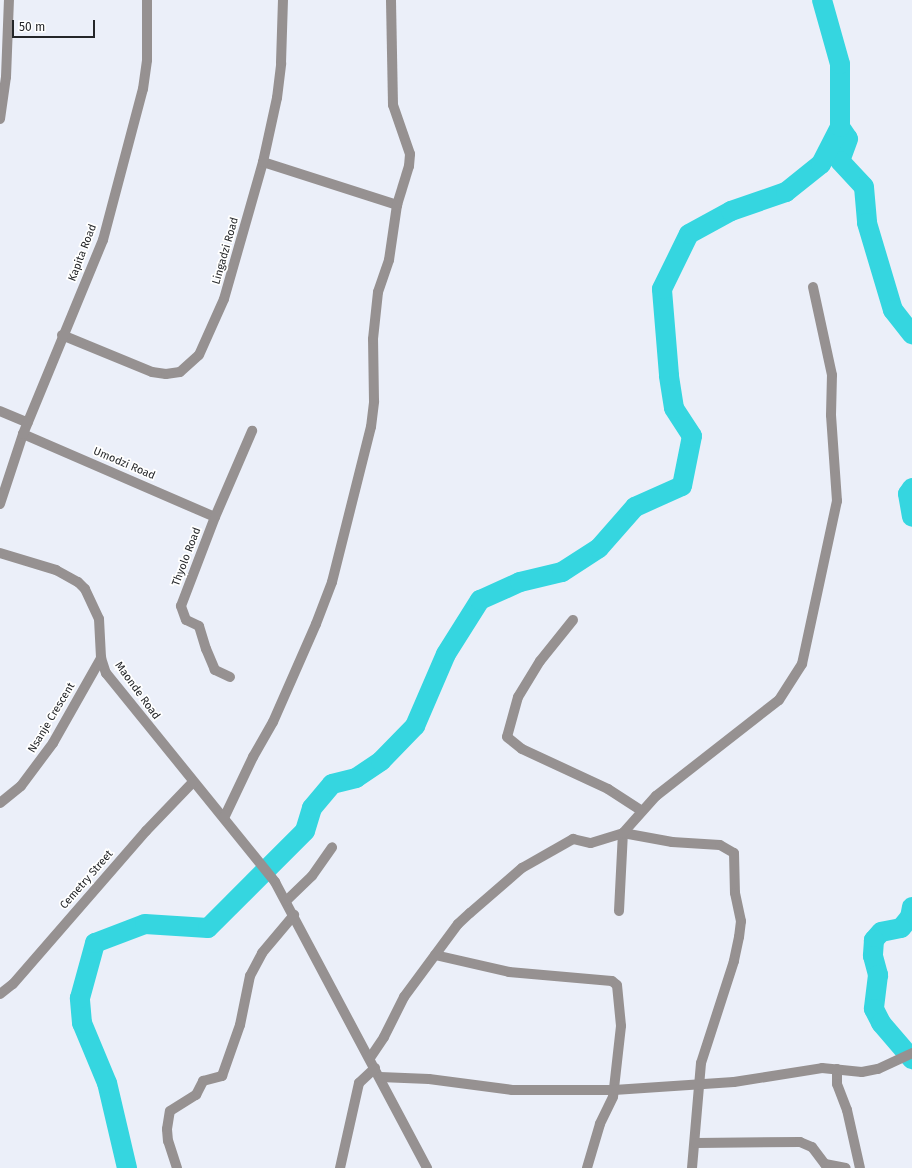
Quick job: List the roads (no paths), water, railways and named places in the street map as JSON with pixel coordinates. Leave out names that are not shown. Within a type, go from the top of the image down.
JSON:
[{"type":"street","points":[[0,119],[6,77],[9,0]]},
{"type":"street","name":"Kapita Road","points":[[0,504],[23,434],[62,335],[97,256],[143,90],[147,60],[147,0]]},
{"type":"street","name":"Lingadzi Road","points":[[62,335],[152,372],[166,374],[180,372],[190,366],[199,355],[224,299],[263,162],[277,98],[283,0]]},
{"type":"street","points":[[224,818],[298,668],[332,582],[371,427],[374,401],[374,331],[378,292],[389,260],[397,205],[409,166],[410,154],[394,112],[392,97],[391,0]]},
{"type":"street","points":[[263,162],[397,205]]},
{"type":"street","points":[[619,911],[623,834],[656,796],[779,700],[802,664],[837,501],[831,416],[832,375],[813,287]]},
{"type":"street","points":[[0,411],[28,423]]},
{"type":"street","name":"Thyolo Road","points":[[230,677],[215,670],[199,626],[186,620],[181,606],[215,517],[252,431]]},
{"type":"street","name":"Umodzi Road","points":[[23,434],[215,517]]},
{"type":"street","name":"Maonde Road","points":[[0,553],[56,570],[78,582],[86,589],[99,619],[101,658],[106,673],[193,782],[248,846],[275,882],[378,1072],[427,1168]]},
{"type":"street","points":[[573,620],[540,661],[518,697],[507,737],[522,749],[608,789],[642,811]]},
{"type":"street","name":"Nsanje Crescent","points":[[0,803],[21,786],[53,743],[101,658]]},
{"type":"street","name":"Cemetry Street","points":[[0,994],[13,984],[146,831],[193,782]]},
{"type":"street","points":[[370,1058],[384,1037],[404,997],[466,917],[539,857],[573,839],[591,843],[623,834],[672,842],[720,845],[734,853],[735,893],[741,921],[739,937],[729,978],[704,1052],[698,1085],[696,1143],[692,1168]]},
{"type":"street","points":[[286,901],[312,876],[332,847]]},
{"type":"street","points":[[177,1168],[168,1141],[167,1129],[170,1111],[196,1095],[203,1082],[219,1079],[222,1076],[240,1025],[250,976],[262,953],[294,916]]},
{"type":"street","points":[[435,956],[517,974],[612,981],[617,985],[619,993],[621,1026],[614,1090],[610,1105],[598,1129],[587,1168]]},
{"type":"street","points":[[340,1168],[359,1084],[378,1072],[429,1078],[498,1089],[614,1090],[750,1080],[822,1068],[870,1071],[912,1053]]},
{"type":"street","points":[[837,1069],[837,1084],[847,1110],[860,1168]]},
{"type":"street","points":[[696,1143],[800,1142],[812,1147],[825,1164],[846,1168]]},
{"type":"waterway","points":[[127,1168],[107,1083],[82,1023],[80,998],[95,943],[145,924],[208,928],[305,831],[312,808],[332,784],[356,778],[381,761],[415,726],[446,654],[480,600],[520,582],[562,572],[599,548],[635,507],[682,486],[692,436],[674,408],[669,375],[662,289],[689,234],[731,211],[786,192],[821,164],[840,127],[840,64],[822,0]]},
{"type":"waterway","points":[[840,127],[848,139],[840,161],[864,187],[867,223],[893,310],[912,334]]},
{"type":"waterway","points":[[912,488],[908,494],[912,517]]},
{"type":"waterway","points":[[912,907],[910,917],[901,928],[881,932],[874,940],[873,956],[878,975],[874,1009],[881,1023],[912,1059]]}]
